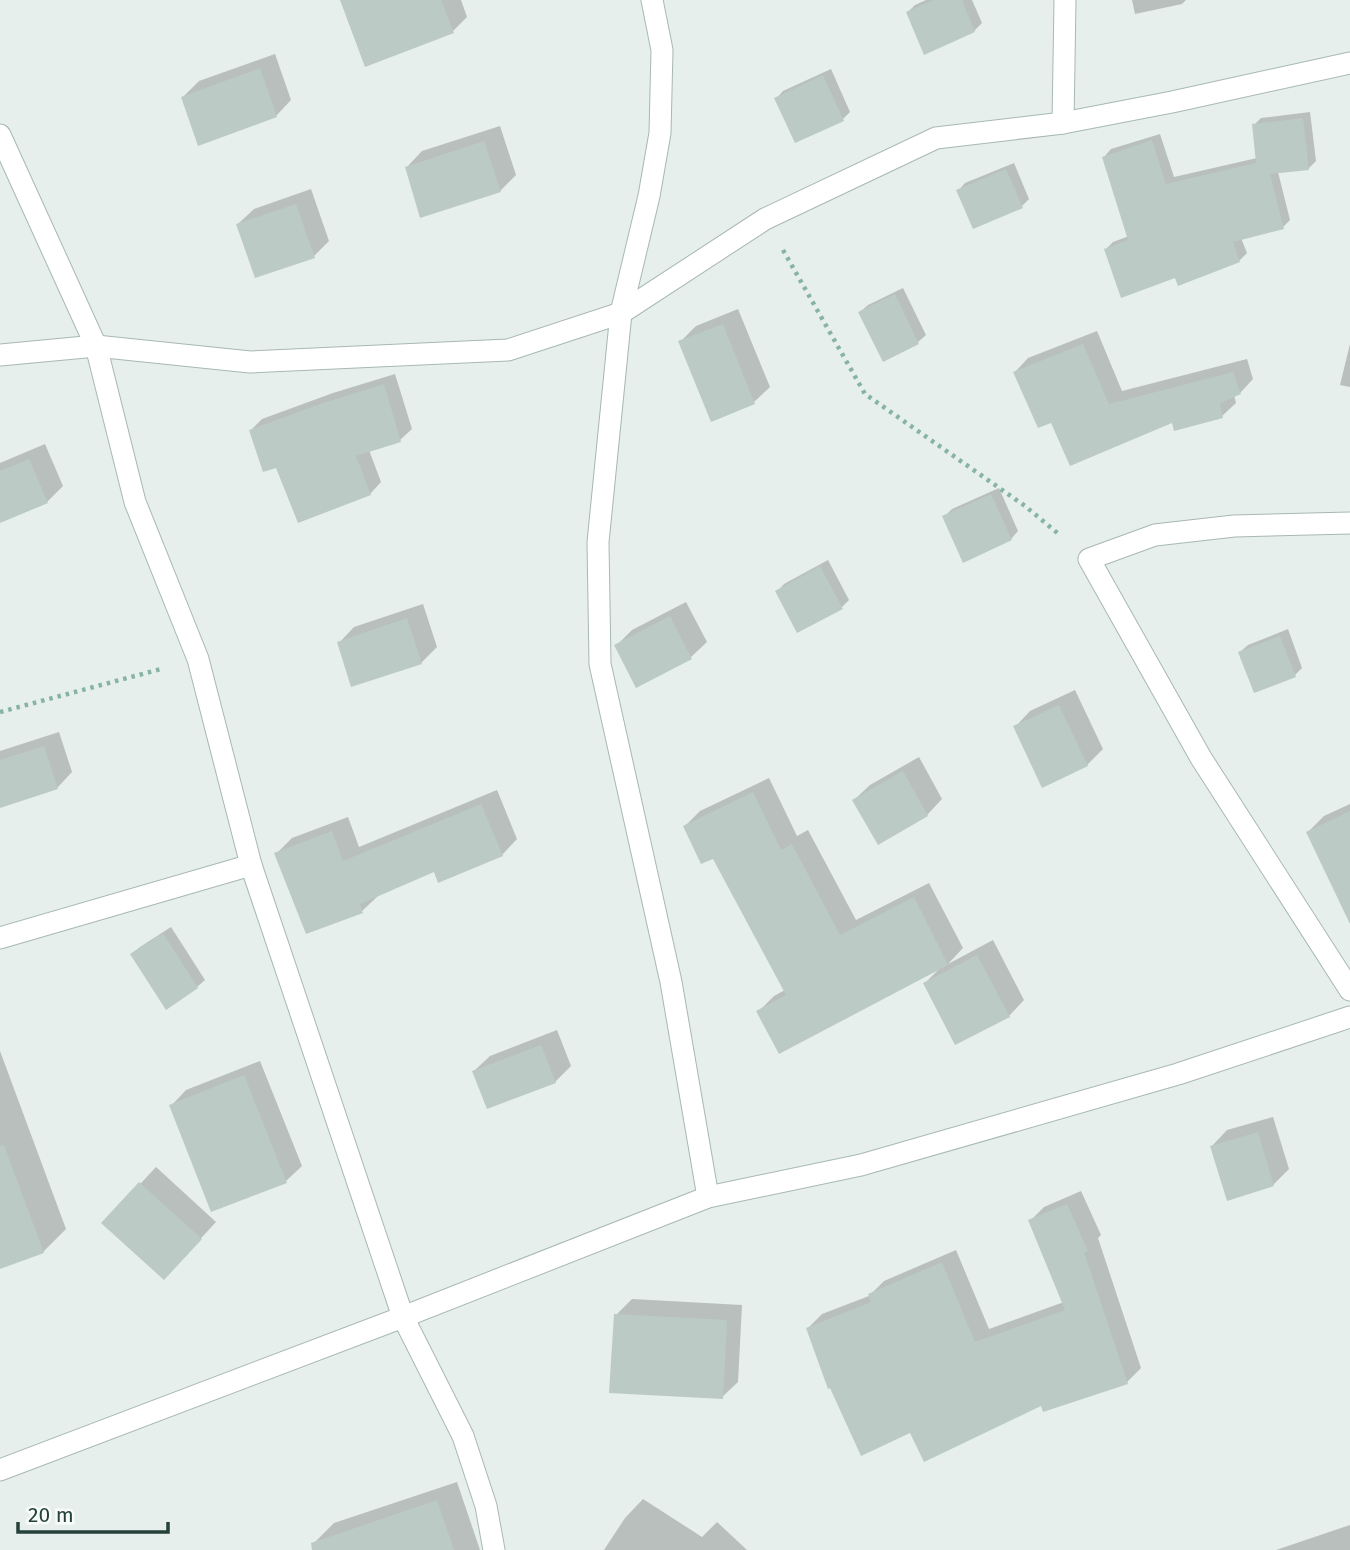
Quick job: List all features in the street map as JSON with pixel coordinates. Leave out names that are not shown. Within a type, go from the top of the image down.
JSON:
[{"type":"street","points":[[652,0],[662,50],[660,133],[649,196],[621,313],[598,542],[600,664],[671,982],[708,1197]]},
{"type":"street","points":[[1063,123],[1065,0]]},
{"type":"street","points":[[0,355],[96,346],[250,362],[508,350],[621,313],[765,219],[936,138],[1063,123],[1350,63]]},
{"type":"street","points":[[0,135],[96,346],[135,502],[198,659],[251,865],[403,1317],[463,1436],[486,1506],[494,1550]]},
{"type":"street","points":[[1350,523],[1234,526],[1155,535],[1089,559],[1201,758],[1350,990]]},
{"type":"street","points":[[0,938],[251,865]]},
{"type":"street","points":[[0,1470],[403,1317],[708,1197],[874,1162],[1178,1074],[1350,1017]]},
{"type":"path","points":[[765,219],[866,394],[1026,506],[1089,559]]},
{"type":"path","points":[[0,712],[198,659]]},
{"type":"building","points":[[340,0],[441,0],[454,33],[365,67]]},
{"type":"building","points":[[933,0],[962,0],[975,32],[924,55],[906,12]]},
{"type":"building","points":[[260,68],[277,117],[198,146],[181,97]]},
{"type":"building","points":[[823,75],[844,121],[795,143],[774,98]]},
{"type":"building","points":[[1303,118],[1309,170],[1270,174],[1284,229],[1233,242],[1240,262],[1178,286],[1175,278],[1121,298],[1104,249],[1128,240],[1102,157],[1152,140],[1166,184],[1256,163],[1252,124]]},
{"type":"building","points":[[484,141],[501,192],[420,218],[405,167]]},
{"type":"building","points":[[1006,169],[1023,208],[973,229],[956,190]]},
{"type":"building","points":[[296,204],[315,258],[255,278],[236,224]]},
{"type":"building","points":[[895,294],[919,344],[883,362],[858,312]]},
{"type":"building","points":[[723,324],[755,404],[711,422],[678,341]]},
{"type":"building","points":[[1083,344],[1109,404],[1233,372],[1241,394],[1220,403],[1223,418],[1174,431],[1172,423],[1070,466],[1051,423],[1038,428],[1013,372]]},
{"type":"building","points":[[384,384],[401,442],[356,456],[371,495],[298,523],[276,468],[263,472],[249,430]]},
{"type":"building","points":[[29,459],[48,503],[0,523],[0,471]]},
{"type":"building","points":[[991,494],[1012,540],[963,563],[942,516]]},
{"type":"building","points":[[820,566],[843,609],[797,633],[775,591]]},
{"type":"building","points":[[670,616],[692,659],[636,688],[614,645]]},
{"type":"building","points":[[407,618],[422,664],[351,687],[337,642]]},
{"type":"building","points":[[1280,636],[1296,677],[1254,693],[1238,652]]},
{"type":"building","points":[[1059,705],[1088,766],[1042,788],[1013,726]]},
{"type":"building","points":[[44,746],[58,789],[0,808],[0,760]]},
{"type":"building","points":[[903,771],[928,816],[878,845],[852,800]]},
{"type":"building","points":[[753,792],[781,850],[792,844],[840,935],[914,897],[948,965],[779,1054],[756,1011],[786,995],[713,859],[701,864],[683,826]]},
{"type":"building","points":[[481,804],[503,856],[438,883],[434,872],[360,904],[363,913],[306,934],[274,853],[332,831],[343,861]]},
{"type":"building","points":[[1350,811],[1350,924],[1306,832]]},
{"type":"building","points":[[163,933],[198,988],[166,1010],[130,954]]},
{"type":"building","points":[[977,955],[1010,1017],[955,1045],[923,983]]},
{"type":"building","points":[[541,1045],[556,1083],[487,1109],[472,1071]]},
{"type":"building","points":[[244,1075],[287,1183],[211,1212],[169,1105]]},
{"type":"building","points":[[1258,1132],[1274,1186],[1227,1201],[1210,1146]]},
{"type":"building","points":[[4,1145],[44,1253],[0,1269],[0,1146]]},
{"type":"building","points":[[139,1182],[202,1239],[164,1280],[101,1223]]},
{"type":"building","points":[[1067,1204],[1088,1251],[1084,1252],[1128,1384],[1043,1412],[1041,1406],[924,1462],[910,1433],[861,1456],[830,1388],[828,1389],[806,1328],[871,1302],[868,1294],[942,1262],[975,1342],[1065,1310],[1028,1220]]},
{"type":"building","points":[[614,1314],[727,1320],[723,1399],[609,1393]]},
{"type":"building","points":[[437,1500],[454,1550],[312,1550],[311,1543]]}]
